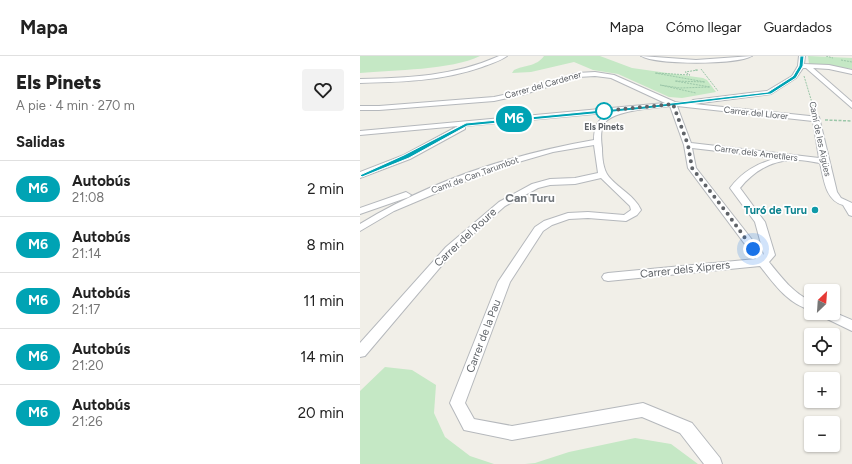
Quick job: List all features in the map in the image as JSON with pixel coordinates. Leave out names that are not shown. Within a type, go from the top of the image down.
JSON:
[{"type":"street","points":[[360,81],[428,78],[452,74],[486,65],[504,56]]},
{"type":"street","points":[[644,56],[698,63],[734,60],[749,56]]},
{"type":"street","points":[[695,56],[698,63]]},
{"type":"street","points":[[802,56],[806,68],[852,106]]},
{"type":"street","points":[[360,133],[637,108],[769,93],[789,82],[806,68],[829,67],[852,72]]},
{"type":"street","name":"Carrer del Cardener","points":[[360,108],[379,108],[494,99],[524,93],[577,75],[595,74],[612,76],[673,104]]},
{"type":"street","points":[[673,104],[688,145],[692,168],[762,262],[777,280],[798,300],[804,303]]},
{"type":"street","name":"Carrer del Llorer","points":[[673,104],[816,119]]},
{"type":"street","points":[[603,175],[597,142],[598,128],[601,121],[608,117],[637,108]]},
{"type":"street","name":"Camí de les Aigües","points":[[816,119],[824,161],[834,197],[839,201],[850,200]]},
{"type":"street","points":[[360,175],[406,157],[466,124]]},
{"type":"street","name":"Camí de Can Tarumbot","points":[[360,228],[391,209],[512,160],[552,150],[597,142]]},
{"type":"street","name":"Carrer dels Ametllers","points":[[688,145],[824,161]]},
{"type":"street","points":[[762,262],[770,255],[760,222],[735,188],[746,174],[762,164],[794,157]]},
{"type":"street","name":"Carrer del Roure","points":[[360,352],[450,249],[502,204],[535,186],[550,182],[580,180],[603,175]]},
{"type":"street","name":"Carrer de la Pau","points":[[603,175],[634,205],[636,210],[626,218],[588,215],[568,216],[548,223],[539,229],[504,282],[457,403],[468,425],[512,433],[643,410],[686,428],[714,464]]},
{"type":"street","points":[[360,211],[439,183],[455,182]]},
{"type":"street","points":[[850,200],[852,213]]},
{"type":"street","name":"Carrer dels Xiprers","points":[[608,277],[762,262]]},
{"type":"street","points":[[840,320],[852,326]]},
{"type":"path","points":[[826,56],[834,59]]},
{"type":"path","points":[[838,60],[852,62]]},
{"type":"path","points":[[698,63],[714,87],[680,88],[660,85],[673,89],[700,93]]},
{"type":"path","points":[[695,68],[686,69],[698,70],[685,72],[690,75],[655,74],[706,82]]},
{"type":"path","name":"Camí de les Aigües","points":[[806,68],[804,75],[816,119]]},
{"type":"path","points":[[710,87],[675,81],[711,82]]},
{"type":"path","points":[[816,119],[852,121]]},
{"type":"green space","points":[[360,56],[480,56],[468,61],[438,67],[360,73]]},
{"type":"green space","points":[[544,56],[600,56],[632,68],[703,78],[707,80],[716,92],[682,98],[669,97],[618,74],[593,70],[574,62],[531,72],[512,73],[518,68],[534,64],[541,60]]},
{"type":"green space","points":[[808,56],[852,58],[852,69],[809,64]]},
{"type":"green space","points":[[385,367],[412,370],[436,385],[434,413],[445,437],[470,456],[494,464],[360,464],[360,391]]},
{"type":"green space","points":[[635,438],[671,444],[698,464],[525,464],[535,463],[569,452]]},
{"type":"bus line","name":"M6","points":[[360,175],[406,157],[466,124],[607,110],[645,108],[769,93],[789,82],[794,77],[801,66],[802,56]]},
{"type":"place","name":"Els Pinets","points":[[604,111]]},
{"type":"place","name":"Turó de Turu","points":[[815,210]]},
{"type":"district","name":"Can Turu","points":[[530,198]]},
{"type":"route","points":[[604,111],[673,104],[688,145],[692,168],[753,249]]}]
